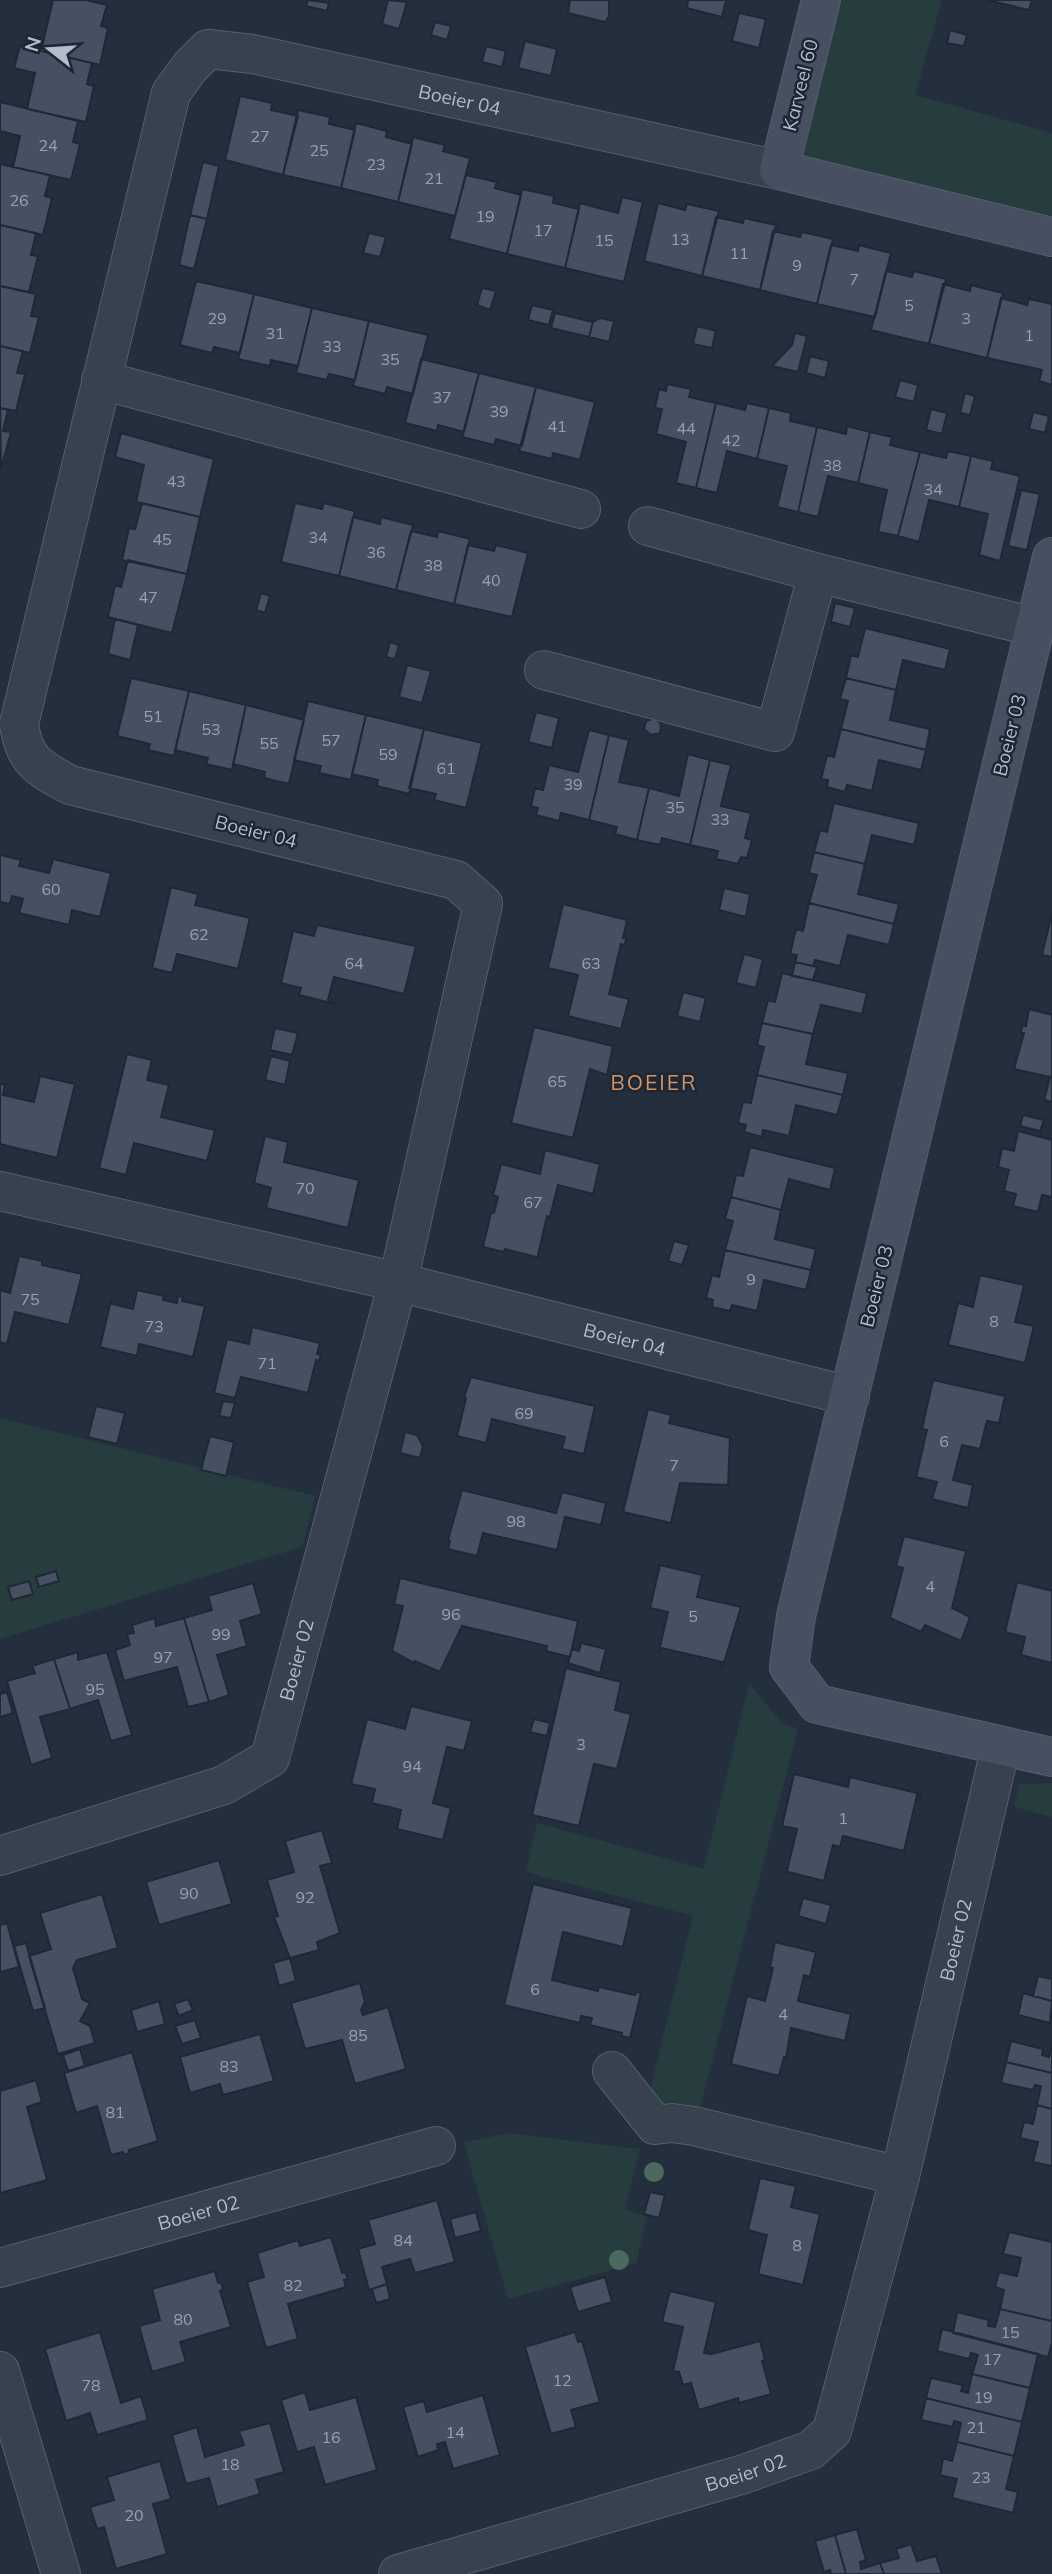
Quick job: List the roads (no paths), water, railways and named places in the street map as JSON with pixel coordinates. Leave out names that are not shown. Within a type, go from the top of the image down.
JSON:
[{"type":"street","name":"Karveel 60","points":[[779,170],[821,0]]},
{"type":"street","name":"Boeier 04","points":[[398,1282],[483,904],[456,880],[70,785],[42,769],[29,757],[22,743],[19,724],[171,93],[190,67],[208,49],[253,54],[779,170],[1052,237]]},
{"type":"street","points":[[101,380],[581,509]]},
{"type":"street","points":[[648,526],[818,573],[1035,627]]},
{"type":"street","name":"Boeier 03","points":[[1052,556],[796,1616],[789,1667],[817,1704],[1052,1757]]},
{"type":"street","points":[[544,670],[775,732],[818,573]]},
{"type":"street","name":"Boeier 04","points":[[0,1191],[398,1282],[850,1395]]},
{"type":"street","name":"Boeier 02","points":[[0,1856],[224,1785],[270,1758],[398,1282]]},
{"type":"street","name":"Boeier 02","points":[[398,2574],[744,2474],[811,2450],[832,2431],[900,2176],[1001,1746]]},
{"type":"street","points":[[612,2071],[655,2125],[672,2123],[694,2126],[900,2176]]},
{"type":"street","name":"Boeier 02","points":[[0,2268],[436,2146]]},
{"type":"street","points":[[0,2371],[61,2574]]},
{"type":"district","name":"BOEIER","points":[[654,1083]]}]
